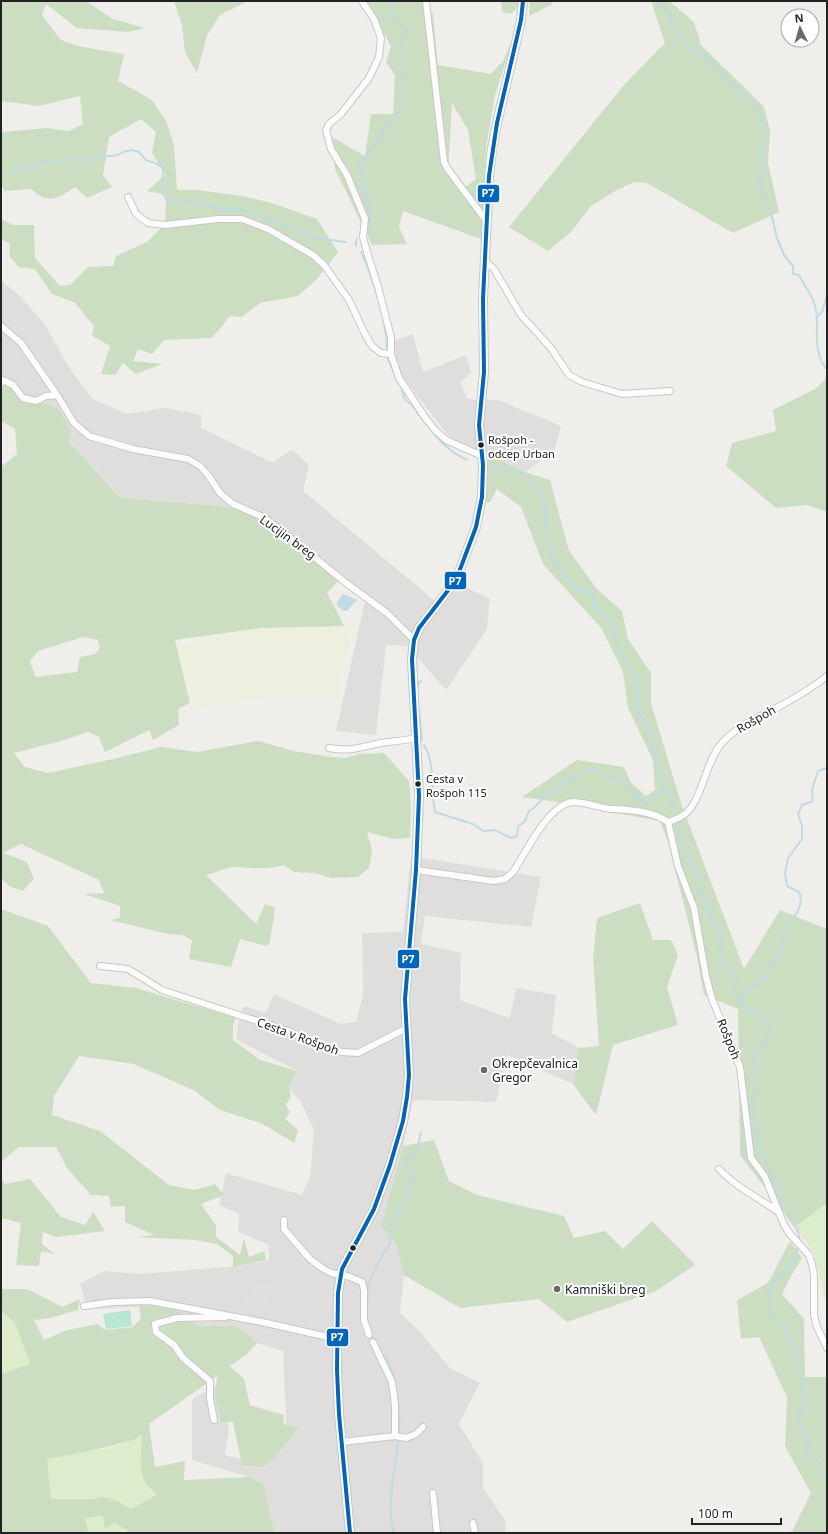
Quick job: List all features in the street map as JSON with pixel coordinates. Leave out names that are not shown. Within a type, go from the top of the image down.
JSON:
[{"type":"street","points":[[362,1],[374,19],[381,38],[379,57],[369,78],[341,114],[329,124],[326,130],[331,149],[347,174],[365,219],[364,237],[391,337],[391,354],[399,378],[435,430],[446,440],[482,456]]},
{"type":"street","points":[[426,1],[444,162],[487,220]]},
{"type":"street","points":[[350,1533],[338,1383],[338,1293],[342,1269],[374,1210],[390,1165],[403,1121],[407,1098],[410,1075],[406,999],[407,972],[416,870],[419,796],[412,659],[414,640],[419,628],[456,580],[476,527],[482,497],[484,476],[479,429],[484,372],[483,299],[492,149],[518,36],[522,1]]},
{"type":"street","points":[[128,197],[136,214],[148,223],[165,224],[218,219],[242,219],[268,229],[313,255],[324,265],[349,300],[372,346],[381,353],[391,354]]},
{"type":"street","points":[[486,262],[494,269],[521,315],[551,348],[569,375],[582,382],[622,394],[670,391]]},
{"type":"street","name":"Lucijin breg","points":[[1,326],[22,343],[74,423],[89,436],[133,449],[188,459],[200,466],[220,493],[233,504],[265,518],[346,583],[387,613],[414,640]]},
{"type":"street","points":[[1,383],[3,380],[13,385],[23,398],[36,401],[46,396],[57,395]]},
{"type":"street","name":"Rošpoh","points":[[827,676],[804,693],[750,721],[728,737],[716,752],[693,804],[686,814],[673,820],[678,866],[694,908],[706,977],[712,999],[740,1067],[751,1158],[765,1177],[784,1225],[809,1255],[813,1270],[815,1294],[814,1315],[817,1327],[827,1348]]},
{"type":"street","points":[[329,748],[344,750],[358,749],[382,743],[415,738]]},
{"type":"street","points":[[416,870],[494,881],[505,879],[516,868],[548,818],[560,807],[572,802],[645,812],[673,820]]},
{"type":"street","name":"Cesta v Rošpoh","points":[[100,966],[128,969],[162,990],[288,1031],[315,1044],[351,1054],[358,1053],[407,1028]]},
{"type":"street","points":[[719,1169],[729,1180],[740,1188],[762,1200],[779,1212]]},
{"type":"street","points":[[284,1220],[284,1229],[310,1259],[322,1268],[341,1276],[347,1276],[362,1282],[364,1290],[364,1320],[369,1335]]},
{"type":"street","points":[[84,1306],[113,1302],[150,1301],[262,1322],[337,1340]]},
{"type":"street","points":[[214,1420],[210,1398],[210,1381],[183,1358],[174,1345],[156,1332],[155,1324],[177,1318],[213,1319],[231,1317]]},
{"type":"street","points":[[373,1342],[392,1382],[395,1405],[395,1436]]},
{"type":"street","points":[[342,1442],[395,1436],[406,1438],[416,1434],[423,1427]]},
{"type":"street","points":[[433,1493],[437,1533]]},
{"type":"street","points":[[473,1523],[475,1533]]},
{"type":"shaded area","points":[[1,280],[23,299],[46,326],[67,364],[91,398],[126,414],[165,408],[201,415],[201,428],[273,463],[292,449],[309,466],[303,491],[441,606],[459,584],[490,599],[487,629],[446,690],[407,646],[386,645],[376,735],[336,731],[365,601],[293,543],[273,533],[249,511],[210,505],[122,498],[69,442],[59,409],[10,389],[1,376]]},
{"type":"shaded area","points":[[413,334],[423,372],[466,355],[471,372],[460,383],[467,398],[474,400],[498,400],[561,426],[554,451],[525,472],[463,444],[448,435],[404,379],[396,362],[394,341]]},
{"type":"shaded area","points":[[411,856],[541,877],[531,927],[425,916],[421,944],[461,953],[460,1000],[510,1018],[516,988],[556,995],[552,1033],[579,1048],[573,1084],[507,1055],[496,1102],[413,1100],[403,1146],[381,1224],[396,1244],[404,1275],[400,1313],[419,1331],[450,1368],[480,1383],[459,1424],[483,1463],[483,1488],[505,1520],[506,1533],[275,1533],[263,1483],[192,1460],[192,1400],[218,1384],[229,1429],[225,1455],[267,1465],[287,1437],[283,1351],[257,1343],[236,1326],[196,1326],[180,1311],[154,1306],[88,1309],[80,1284],[104,1271],[140,1274],[240,1266],[269,1260],[269,1245],[238,1232],[239,1214],[219,1205],[226,1173],[302,1195],[310,1177],[314,1130],[300,1100],[289,1089],[297,1071],[236,1039],[240,1015],[244,1006],[266,1013],[274,994],[340,1024],[356,1022],[363,995],[362,933],[403,932]]},
{"type":"shaded area","points":[[280,1280],[280,1295],[267,1298],[259,1321],[233,1318],[246,1295],[253,1293],[256,1284],[274,1284],[275,1281]]},
{"type":"green space","points":[[1,1],[86,1],[113,19],[145,28],[128,32],[77,28],[46,4],[42,15],[61,40],[78,46],[124,54],[118,81],[152,100],[166,121],[174,145],[177,190],[197,190],[243,196],[272,203],[317,219],[338,252],[316,280],[298,296],[260,303],[242,317],[230,316],[212,338],[164,340],[152,354],[138,349],[133,361],[162,364],[136,374],[123,363],[115,375],[101,374],[110,346],[92,336],[94,326],[75,303],[52,294],[35,269],[19,267],[9,256],[10,244],[1,239],[1,219],[13,225],[34,225],[35,258],[60,286],[70,285],[88,267],[113,266],[116,256],[147,242],[165,224],[166,195],[147,191],[165,175],[152,153],[156,132],[141,119],[109,137],[103,175],[112,187],[87,198],[75,187],[63,195],[48,199],[37,194],[31,189],[5,191],[1,185],[1,132],[47,128],[69,131],[83,124],[80,96],[39,106],[1,101]]},
{"type":"green space","points":[[174,1],[248,1],[220,15],[207,35],[197,73],[185,52],[182,25]]},
{"type":"green space","points":[[366,1],[423,1],[433,14],[438,65],[491,74],[503,61],[515,33],[495,95],[486,148],[481,239],[403,211],[399,227],[407,244],[372,245],[335,169],[332,137],[365,156],[371,114],[393,114],[395,75],[386,62],[391,46]],"holes":[[[452,103],[468,130],[476,179],[463,189],[448,172]]]},
{"type":"green space","points":[[501,1],[520,1],[519,7],[510,14],[502,12]]},
{"type":"green space","points":[[530,1],[551,1],[552,4],[529,16]]},
{"type":"green space","points":[[651,1],[669,1],[694,22],[701,45],[764,107],[770,130],[768,163],[779,212],[733,233],[647,183],[634,182],[615,191],[590,207],[571,232],[548,251],[509,227],[623,86],[665,43]]},
{"type":"green space","points":[[1,376],[10,389],[59,409],[71,430],[69,442],[121,498],[210,505],[249,511],[273,533],[293,543],[339,580],[327,593],[344,626],[261,628],[175,640],[190,703],[178,709],[179,725],[153,740],[149,730],[105,752],[99,737],[88,732],[61,741],[14,753],[25,767],[48,773],[161,747],[197,752],[258,741],[294,751],[332,757],[346,758],[359,754],[384,753],[409,781],[411,805],[410,838],[394,839],[367,832],[372,850],[369,868],[358,877],[332,878],[314,873],[294,872],[284,865],[266,868],[232,867],[206,875],[256,924],[265,904],[275,908],[270,942],[267,946],[240,939],[231,967],[189,959],[192,940],[183,935],[168,934],[110,920],[120,918],[120,906],[84,894],[104,893],[99,880],[21,844],[3,853],[27,862],[34,879],[23,891],[9,886],[1,878],[1,467],[17,454],[15,429],[1,421]],"holes":[[[83,637],[98,640],[100,648],[95,654],[80,657],[77,672],[35,677],[30,661],[38,651]]]},
{"type":"green space","points":[[827,377],[827,512],[807,505],[776,508],[726,466],[732,443],[776,431],[773,410],[817,388]]},
{"type":"green space","points":[[488,455],[525,472],[550,480],[569,551],[597,589],[622,611],[628,639],[651,673],[651,703],[682,806],[744,969],[780,910],[827,929],[827,1203],[795,1227],[740,1155],[738,1009],[704,995],[697,957],[668,842],[660,821],[605,811],[592,807],[522,797],[577,760],[624,767],[631,783],[646,796],[655,790],[653,760],[628,708],[623,672],[602,629],[543,564],[521,507],[497,489],[490,502],[484,502],[487,482]]},
{"type":"green space","points":[[354,624],[337,698],[271,697],[195,708],[176,645],[261,628]]},
{"type":"green space","points":[[640,903],[653,940],[671,940],[678,955],[667,987],[678,1025],[613,1045],[596,1115],[573,1084],[579,1048],[599,1046],[593,958],[597,918]]},
{"type":"green space","points":[[1,909],[48,926],[91,983],[136,988],[236,1018],[233,1025],[233,1040],[260,1060],[297,1071],[289,1089],[291,1096],[286,1105],[290,1112],[285,1119],[298,1130],[294,1143],[263,1124],[220,1110],[195,1091],[134,1064],[79,1056],[54,1096],[52,1115],[100,1131],[169,1185],[195,1190],[215,1184],[224,1195],[201,1204],[216,1225],[216,1237],[240,1255],[244,1238],[249,1257],[264,1251],[266,1260],[233,1267],[233,1256],[217,1244],[195,1240],[135,1237],[154,1235],[125,1222],[125,1206],[111,1207],[109,1196],[91,1195],[67,1168],[56,1147],[19,1147],[1,1162]]},
{"type":"green space","points":[[434,1140],[449,1181],[477,1195],[564,1216],[574,1238],[605,1231],[623,1249],[652,1221],[695,1265],[656,1291],[567,1322],[539,1299],[460,1308],[404,1275],[396,1244],[381,1225],[403,1146]]},
{"type":"green space","points":[[1,1178],[5,1184],[30,1179],[61,1217],[85,1225],[93,1212],[105,1231],[56,1237],[43,1232],[42,1244],[55,1254],[41,1251],[39,1266],[16,1265],[21,1223],[1,1218]]},
{"type":"green space","points":[[827,1203],[827,1298],[825,1300],[814,1253],[795,1227]]},
{"type":"green space","points":[[790,1241],[802,1258],[782,1294],[804,1319],[805,1377],[827,1377],[827,1533],[791,1533],[811,1493],[785,1446],[787,1397],[759,1337],[741,1339],[737,1300],[768,1283]]},
{"type":"green space","points":[[1,1289],[27,1289],[62,1307],[80,1299],[78,1310],[50,1318],[34,1320],[44,1340],[67,1330],[98,1324],[105,1330],[132,1327],[141,1319],[139,1306],[154,1306],[180,1311],[196,1326],[236,1326],[250,1336],[257,1343],[246,1355],[230,1366],[244,1379],[250,1405],[284,1415],[283,1424],[298,1428],[278,1454],[264,1467],[242,1465],[233,1422],[221,1422],[215,1397],[217,1376],[149,1424],[155,1467],[185,1461],[184,1480],[248,1477],[263,1483],[275,1533],[131,1533],[115,1523],[105,1528],[103,1516],[85,1518],[88,1530],[85,1533],[1,1533],[1,1374],[30,1364],[15,1323],[1,1310]],"holes":[[[142,1434],[141,1465],[143,1478],[146,1484],[157,1495],[131,1509],[115,1500],[101,1497],[93,1499],[51,1499],[47,1459],[86,1452],[134,1440]]]},
{"type":"green space","points":[[1,1310],[15,1323],[30,1364],[1,1374]]},
{"type":"green space","points":[[130,1310],[132,1326],[106,1329],[103,1314]]},
{"type":"green space","points":[[143,1434],[140,1459],[141,1472],[146,1484],[158,1495],[131,1509],[115,1500],[101,1497],[93,1499],[51,1499],[47,1459],[84,1453],[123,1444]]},
{"type":"green space","points":[[103,1516],[131,1533],[85,1533],[87,1530],[85,1517]]},
{"type":"water","points":[[343,594],[357,600],[347,611],[342,610],[336,604]]},
{"type":"waterway","points":[[369,227],[370,215],[360,165],[404,102],[403,92],[407,82],[402,69],[404,66],[404,59],[401,47],[402,40],[407,32],[393,14],[388,1]]},
{"type":"waterway","points":[[656,1],[669,13],[675,30],[689,49],[709,59],[744,99],[757,107],[762,118],[763,130],[762,154],[764,170],[759,182],[762,193],[770,209],[777,238],[784,255],[793,266],[793,274],[799,275],[814,302],[817,314],[817,346],[822,362],[827,370]]},
{"type":"waterway","points":[[10,173],[24,166],[35,165],[44,161],[52,163],[71,159],[91,160],[118,155],[132,150],[139,152],[146,160],[163,168],[162,193],[166,199],[201,203],[221,210],[235,208],[256,214],[266,220],[295,229],[314,238],[346,242]]},
{"type":"waterway","points":[[356,246],[357,239]]},
{"type":"waterway","points":[[361,252],[370,274],[382,313],[385,326],[387,350]]},
{"type":"waterway","points":[[817,317],[822,312],[827,295]]},
{"type":"waterway","points":[[387,356],[395,375]]},
{"type":"waterway","points":[[400,384],[405,400],[411,404],[442,443],[467,460]]},
{"type":"waterway","points":[[490,464],[520,474],[536,484],[546,509],[545,522],[550,554],[561,572],[579,590],[593,594],[594,605],[611,622],[619,651],[637,676],[637,710],[652,733],[651,749],[665,790],[671,798],[674,808],[674,819],[680,842],[701,879],[698,890],[708,903],[709,912],[722,940],[720,953],[737,981],[734,991],[740,1002],[746,1008],[758,1012],[769,1020],[770,1025],[768,1035],[763,1045],[753,1058],[758,1087],[752,1096],[751,1104],[759,1148],[786,1214],[798,1231],[800,1242]]},
{"type":"waterway","points":[[418,701],[418,684],[421,681]]},
{"type":"waterway","points":[[419,708],[422,740]]},
{"type":"waterway","points":[[424,745],[430,761],[435,812],[473,824],[483,831],[495,830],[511,838],[517,836],[518,827],[525,821],[529,811],[534,808],[544,797],[558,791],[563,784],[577,778],[592,768],[606,777],[618,778],[627,784],[633,794],[642,801],[654,798],[665,790]]},
{"type":"waterway","points":[[740,1002],[751,987],[760,983],[762,978],[767,975],[770,967],[778,958],[784,934],[799,909],[801,898],[799,892],[787,886],[785,873],[788,858],[802,839],[802,826],[798,814],[802,805],[813,801],[812,790],[818,771],[827,768]]},
{"type":"waterway","points":[[367,1306],[368,1284],[390,1243],[391,1228],[397,1223],[398,1212],[405,1210],[404,1202],[412,1191],[410,1183],[413,1178],[406,1161],[417,1151],[421,1132]]},
{"type":"waterway","points":[[799,1246],[792,1261],[774,1282],[768,1293],[771,1304],[769,1310],[770,1314],[785,1326],[788,1337],[795,1347],[795,1362],[803,1377],[801,1386],[804,1399],[798,1420],[807,1437],[809,1455],[820,1463],[827,1482]]},
{"type":"waterway","points":[[387,1359],[397,1395],[399,1432]]},
{"type":"waterway","points":[[394,1533],[391,1500],[398,1442]]},
{"type":"transit line","name":"P7","points":[[350,1533],[339,1414],[337,1370],[338,1293],[342,1269],[374,1209],[390,1165],[403,1121],[407,1097],[409,1075],[405,999],[416,870],[419,796],[412,659],[414,640],[419,628],[456,580],[476,527],[482,497],[483,465],[479,425],[484,372],[483,299],[489,176],[497,123],[521,20],[523,1]]},
{"type":"place","name":"Rošpoh - odcep Urban","points":[[481,445]]},
{"type":"place","name":"Cesta v Rošpoh 115","points":[[418,784]]},
{"type":"place","name":"Okrepčevalnica Gregor","points":[[484,1070]]},
{"type":"place","name":"Kamniški breg","points":[[557,1289]]}]
